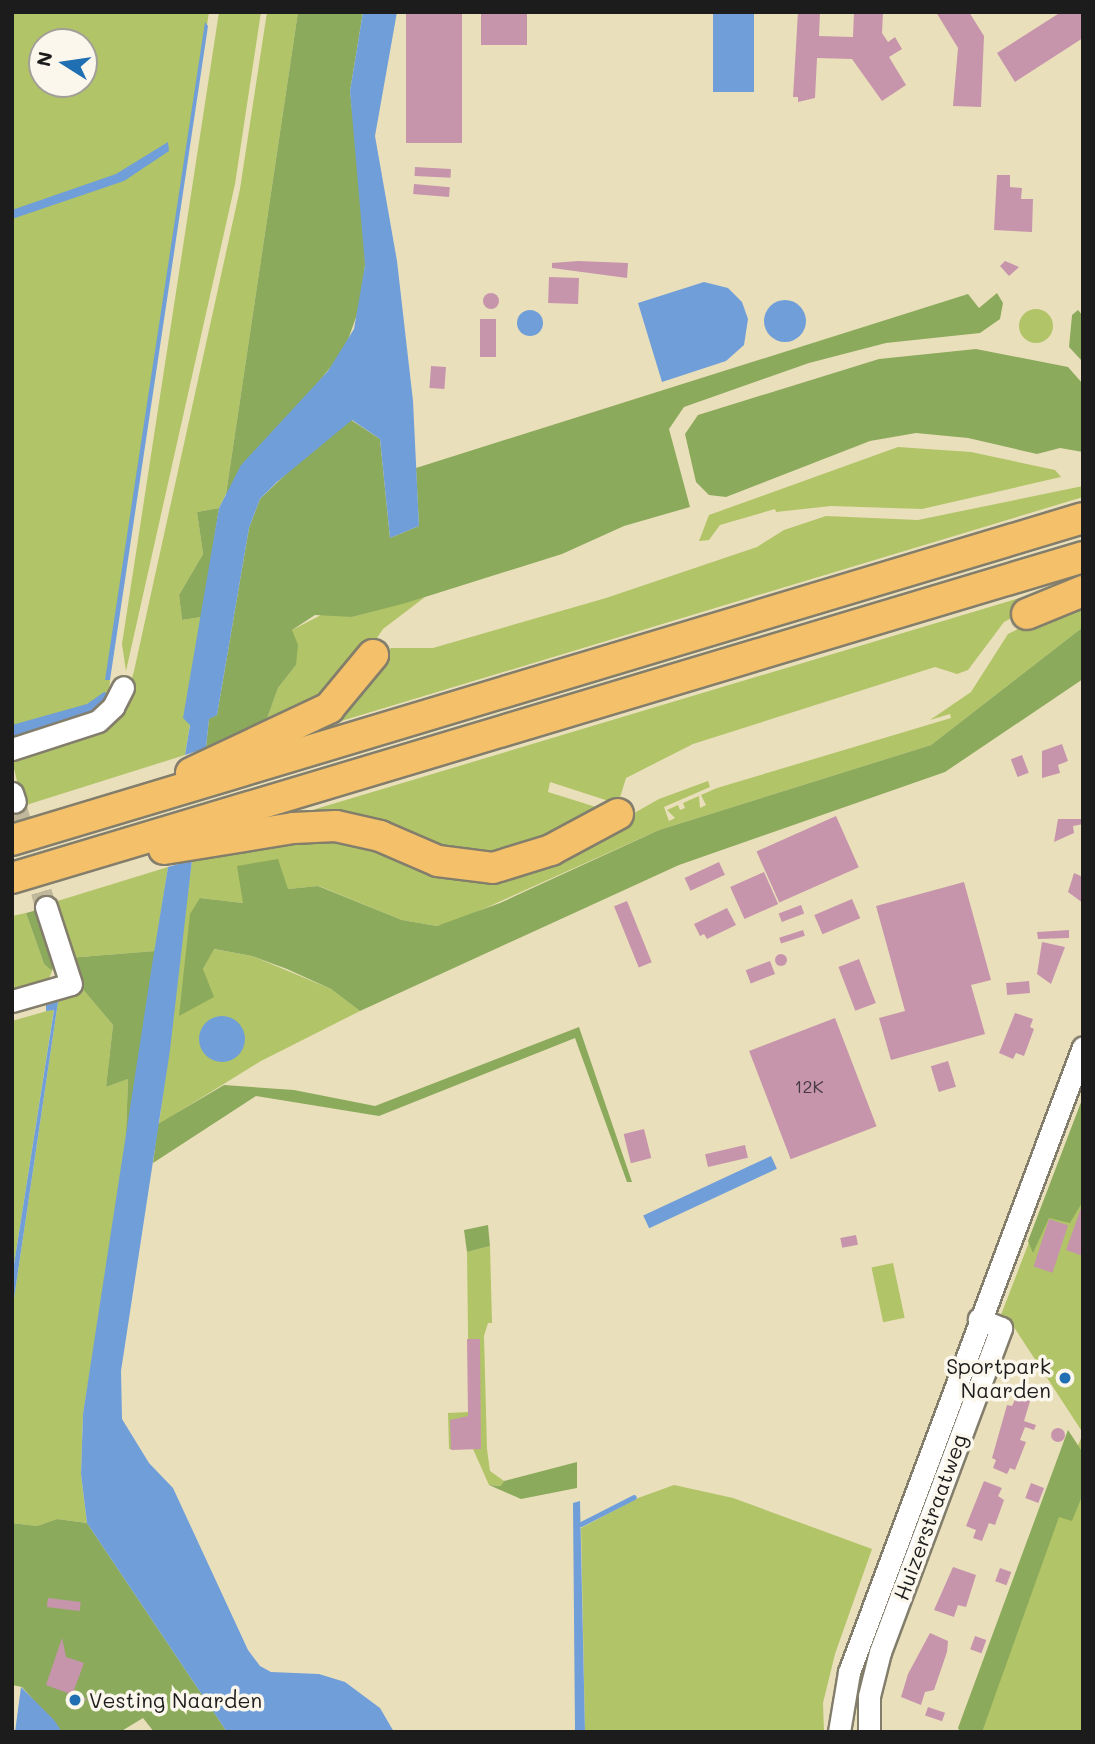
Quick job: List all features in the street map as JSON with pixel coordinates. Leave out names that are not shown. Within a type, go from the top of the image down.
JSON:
[{"type":"highway","points":[[12,840],[1083,518]]},
{"type":"highway","points":[[12,878],[1083,557]]},
{"type":"highway","points":[[1027,614],[1083,591]]},
{"type":"highway","points":[[135,803],[239,747],[329,708],[373,654]]},
{"type":"highway","points":[[46,868],[323,825],[369,832],[446,863],[501,867],[551,850],[618,814]]},
{"type":"street","points":[[12,749],[98,722],[113,707],[123,687]]},
{"type":"street","points":[[12,1001],[71,984],[46,907]]},
{"type":"street","name":"Huizerstraatweg","points":[[839,1732],[849,1672],[1083,1047]]},
{"type":"street","name":"Huizerstraatweg","points":[[869,1732],[869,1696],[880,1652],[1001,1328],[979,1319]]},
{"type":"green space","points":[[12,12],[209,12],[106,679],[110,680],[109,694],[100,706],[12,738]]},
{"type":"green space","points":[[219,12],[261,12],[235,184],[126,671],[122,644]]},
{"type":"green space","points":[[267,12],[298,12],[226,494],[219,508],[197,512],[203,554],[179,595],[182,620],[202,617],[184,717],[190,724],[185,755],[23,806],[12,760],[129,688],[240,189]]},
{"type":"green space","points":[[298,12],[363,12],[350,91],[364,220],[365,265],[359,309],[344,351],[226,494]]},
{"type":"green space","points":[[997,293],[1003,303],[1000,319],[980,333],[886,343],[809,363],[684,407],[669,429],[690,507],[624,526],[562,554],[406,603],[352,617],[315,615],[292,630],[298,645],[296,665],[278,688],[263,730],[206,748],[209,718],[217,715],[249,528],[260,499],[310,451],[351,420],[380,439],[390,538],[419,526],[416,468],[968,294],[979,308]]},
{"type":"green space","points":[[1036,309],[1048,314],[1053,326],[1048,338],[1036,343],[1024,338],[1019,326],[1024,314]]},
{"type":"green space","points":[[1078,310],[1083,316],[1083,362],[1069,347],[1072,315]]},
{"type":"green space","points":[[976,349],[1068,367],[1083,384],[1083,452],[1060,448],[1037,454],[968,438],[916,433],[870,441],[726,497],[709,495],[696,482],[685,434],[698,415],[879,359]]},
{"type":"green space","points":[[898,447],[971,452],[1055,470],[1061,477],[922,509],[831,506],[776,512],[775,509],[720,525],[709,540],[699,541],[709,515]]},
{"type":"green space","points":[[1083,486],[1083,497],[275,741],[391,648],[433,648],[606,598],[757,547],[784,530],[826,516],[918,520]]},
{"type":"green space","points":[[219,508],[202,617],[182,620],[179,595],[203,554],[197,512]]},
{"type":"green space","points":[[1083,579],[1004,622],[968,670],[957,674],[935,667],[693,744],[626,778],[618,804],[550,782],[548,792],[612,812],[529,854],[437,854],[249,829]]},
{"type":"green space","points":[[425,597],[383,629],[344,686],[263,730],[278,688],[296,665],[292,630],[325,613],[352,617]]},
{"type":"green space","points":[[1083,597],[1083,627],[931,745],[659,830],[461,919],[437,926],[402,920],[319,886],[288,889],[243,903],[200,898],[203,969],[213,949],[252,956],[331,989],[360,1011],[261,1061],[159,1124],[192,860],[317,833],[434,866],[590,838],[659,799],[708,781],[710,787],[664,807],[669,821],[675,818],[667,810],[678,805],[680,810],[685,808],[683,803],[699,796],[700,808],[706,805],[701,795],[717,788],[951,718],[950,714],[930,720],[971,692],[1008,634]]},
{"type":"green space","points":[[1083,627],[1083,679],[945,772],[679,865],[360,1011],[331,989],[287,969],[252,956],[214,949],[203,969],[214,997],[179,1016],[190,914],[200,898],[243,903],[237,866],[278,859],[288,889],[318,886],[402,920],[437,926],[500,903],[659,830],[931,745]]},
{"type":"green space","points":[[168,867],[155,951],[68,958],[51,903]]},
{"type":"green space","points":[[37,910],[54,963],[52,971],[44,964],[26,913]]},
{"type":"green space","points":[[26,913],[44,964],[52,971],[46,986],[12,995],[12,916]]},
{"type":"green space","points":[[155,951],[125,1161],[128,1079],[106,1087],[113,1025],[75,980],[68,958]]},
{"type":"green space","points":[[75,980],[113,1025],[106,1087],[128,1079],[125,1161],[83,1414],[81,1474],[87,1523],[57,1519],[37,1526],[12,1523],[12,1312],[58,1002]]},
{"type":"green space","points":[[54,1009],[12,1277],[12,1021]]},
{"type":"green space","points":[[579,1027],[632,1182],[627,1182],[575,1038],[379,1116],[256,1096],[153,1163],[158,1124],[224,1085],[294,1090],[375,1106]]},
{"type":"green space","points":[[1083,1097],[1083,1201],[1070,1223],[1049,1218],[1033,1253],[1028,1241]]},
{"type":"green space","points":[[1083,1102],[1083,1433],[1012,1324],[999,1320]]},
{"type":"green space","points":[[488,1225],[490,1246],[467,1252],[464,1230]]},
{"type":"green space","points":[[490,1246],[492,1323],[488,1323],[484,1336],[487,1449],[490,1471],[504,1481],[502,1486],[489,1485],[473,1449],[449,1449],[448,1413],[469,1412],[467,1252]]},
{"type":"green space","points":[[893,1263],[905,1318],[883,1322],[871,1268]]},
{"type":"green space","points":[[1068,1430],[1083,1453],[1083,1494],[1072,1521],[1059,1517],[982,1732],[960,1732],[958,1728]]},
{"type":"green space","points":[[1083,1433],[1083,1732],[972,1732],[969,1728]]},
{"type":"green space","points":[[577,1462],[577,1488],[521,1499],[489,1485],[501,1486],[504,1481]]},
{"type":"green space","points":[[674,1485],[733,1498],[872,1549],[835,1654],[823,1703],[824,1732],[585,1732],[581,1528],[638,1498]]},
{"type":"green space","points":[[57,1519],[87,1523],[227,1732],[154,1732],[143,1718],[120,1732],[62,1732],[22,1687],[12,1685],[12,1523],[37,1526]]},
{"type":"water","points":[[363,12],[397,12],[375,136],[397,261],[413,401],[419,526],[390,538],[380,439],[352,420],[277,482],[260,499],[249,528],[217,715],[209,719],[206,748],[185,755],[190,725],[183,718],[219,508],[241,465],[328,371],[354,329],[365,265],[350,91]]},
{"type":"water","points":[[713,12],[754,12],[754,92],[713,92]]},
{"type":"water","points":[[205,22],[208,26],[110,680],[105,680]]},
{"type":"water","points":[[168,142],[169,151],[124,181],[12,219],[12,210],[116,174]]},
{"type":"water","points":[[704,282],[728,288],[742,302],[748,319],[744,345],[726,361],[662,382],[638,303]]},
{"type":"water","points":[[785,300],[800,306],[806,321],[800,336],[785,342],[770,336],[764,321],[770,306]]},
{"type":"water","points":[[530,310],[539,314],[543,323],[539,332],[530,336],[521,332],[517,323],[521,314]]},
{"type":"water","points":[[104,692],[109,694],[101,709],[12,738],[12,725],[87,704]]},
{"type":"water","points":[[192,860],[170,1050],[121,1371],[122,1419],[149,1463],[173,1488],[248,1650],[260,1666],[271,1672],[319,1674],[345,1682],[380,1708],[394,1732],[227,1732],[87,1523],[81,1474],[83,1414],[152,965],[168,867]]},
{"type":"water","points":[[58,1002],[12,1312],[12,1277],[54,1010],[46,1011],[46,1004]]},
{"type":"water","points":[[222,1016],[238,1023],[245,1039],[238,1055],[222,1062],[206,1055],[199,1039],[206,1023]]},
{"type":"water","points":[[771,1156],[777,1169],[649,1228],[643,1216]]},
{"type":"water","points":[[580,1501],[585,1732],[575,1732],[573,1503]]},
{"type":"water","points":[[21,1687],[54,1720],[62,1732],[15,1732]]},
{"type":"building","points":[[406,12],[462,12],[462,143],[406,143]]},
{"type":"building","points":[[481,12],[527,12],[527,45],[481,45]]},
{"type":"building","points":[[798,12],[820,12],[819,36],[853,37],[854,12],[883,12],[882,33],[888,42],[895,37],[902,49],[889,57],[906,85],[882,101],[852,59],[817,58],[815,98],[798,102],[798,97],[793,97]]},
{"type":"building","points":[[936,12],[969,12],[984,36],[981,107],[953,106],[958,48]]},
{"type":"building","points":[[1061,12],[1083,12],[1083,38],[1015,82],[997,53]]},
{"type":"building","points":[[415,167],[451,169],[450,178],[415,176]]},
{"type":"building","points":[[997,175],[1010,175],[1010,187],[1022,188],[1021,199],[1033,199],[1032,232],[994,230]]},
{"type":"building","points":[[414,184],[450,187],[449,197],[413,194]]},
{"type":"building","points":[[1005,261],[1019,267],[1009,276],[1000,266]]},
{"type":"building","points":[[552,263],[628,263],[627,278],[552,268]]},
{"type":"building","points":[[549,277],[579,278],[578,304],[548,303]]},
{"type":"building","points":[[491,293],[497,295],[497,307],[491,309],[485,307],[483,301],[485,295]]},
{"type":"building","points":[[480,319],[496,319],[496,357],[480,357]]},
{"type":"building","points":[[431,366],[446,367],[444,389],[429,388]]},
{"type":"building","points":[[1062,744],[1068,761],[1058,765],[1060,773],[1042,778],[1042,751]]},
{"type":"building","points":[[1022,755],[1029,773],[1018,777],[1011,759]]},
{"type":"building","points":[[1083,806],[1083,824],[1073,826],[1074,833],[1054,842],[1058,819],[1081,819]]},
{"type":"building","points":[[836,816],[859,867],[779,903],[757,851]]},
{"type":"building","points":[[719,862],[725,875],[690,891],[685,878]]},
{"type":"building","points":[[764,872],[778,904],[744,919],[730,887]]},
{"type":"building","points":[[1074,873],[1083,877],[1083,903],[1068,892]]},
{"type":"building","points":[[964,882],[991,980],[971,985],[985,1034],[891,1060],[879,1018],[905,1011],[876,906]]},
{"type":"building","points":[[852,899],[860,918],[822,934],[814,915]]},
{"type":"building","points":[[627,901],[652,962],[639,967],[614,906]]},
{"type":"building","points":[[801,905],[804,913],[782,922],[779,914]]},
{"type":"building","points":[[727,908],[736,925],[707,939],[704,934],[700,936],[694,924]]},
{"type":"building","points":[[803,930],[805,936],[781,943],[779,938]]},
{"type":"building","points":[[1069,930],[1069,938],[1038,939],[1037,932]]},
{"type":"building","points":[[1042,942],[1065,947],[1051,984],[1037,974]]},
{"type":"building","points":[[781,954],[787,960],[781,966],[775,960]]},
{"type":"building","points":[[859,959],[876,1003],[855,1011],[838,967]]},
{"type":"building","points":[[770,961],[775,974],[751,983],[746,970]]},
{"type":"building","points":[[1029,981],[1030,993],[1007,995],[1006,983]]},
{"type":"building","points":[[1015,1013],[1033,1019],[1030,1027],[1034,1029],[1024,1056],[1016,1053],[1013,1059],[999,1053]]},
{"type":"building","points":[[835,1018],[877,1126],[791,1159],[749,1051]]},
{"type":"building","points":[[948,1061],[956,1087],[939,1092],[931,1066]]},
{"type":"building","points":[[644,1129],[651,1158],[631,1163],[624,1134]]},
{"type":"building","points":[[745,1145],[748,1158],[708,1167],[705,1154]]},
{"type":"building","points":[[1083,1205],[1083,1256],[1066,1250]]},
{"type":"building","points":[[1049,1219],[1068,1225],[1053,1273],[1034,1267]]},
{"type":"building","points":[[856,1235],[858,1245],[842,1248],[840,1238]]},
{"type":"building","points":[[467,1339],[480,1339],[481,1449],[451,1450],[450,1420],[468,1416]]},
{"type":"building","points":[[1018,1393],[1031,1398],[1024,1421],[1036,1425],[1034,1430],[1025,1427],[1020,1440],[1026,1442],[1015,1470],[1010,1468],[1007,1474],[993,1468],[996,1460],[992,1458],[1007,1405],[1012,1406]]},
{"type":"building","points":[[1055,1428],[1061,1428],[1065,1435],[1061,1442],[1055,1442],[1051,1438],[1051,1432]]},
{"type":"building","points":[[984,1481],[1002,1488],[998,1496],[1004,1500],[995,1525],[989,1523],[982,1541],[973,1538],[976,1530],[966,1526]]},
{"type":"building","points":[[1031,1483],[1044,1488],[1038,1503],[1025,1498]]},
{"type":"building","points":[[953,1567],[976,1575],[966,1607],[958,1605],[954,1617],[934,1610]]},
{"type":"building","points":[[1000,1568],[1011,1572],[1006,1585],[995,1581]]},
{"type":"building","points":[[48,1598],[81,1602],[80,1611],[47,1607]]},
{"type":"building","points":[[930,1633],[948,1641],[947,1652],[934,1690],[925,1692],[921,1705],[901,1697],[908,1674]]},
{"type":"building","points":[[975,1636],[986,1640],[981,1653],[970,1649]]},
{"type":"building","points":[[62,1638],[66,1657],[84,1663],[74,1690],[89,1701],[46,1685]]},
{"type":"building","points":[[928,1707],[945,1713],[942,1721],[925,1716]]},
{"type":"waterway","points":[[581,1524],[634,1497]]},
{"type":"tunnel","points":[[15,802],[46,907]]},
{"type":"place","name":"Sportpark Naarden","points":[[1065,1378]]},
{"type":"place","name":"Vesting Naarden","points":[[75,1700]]}]
